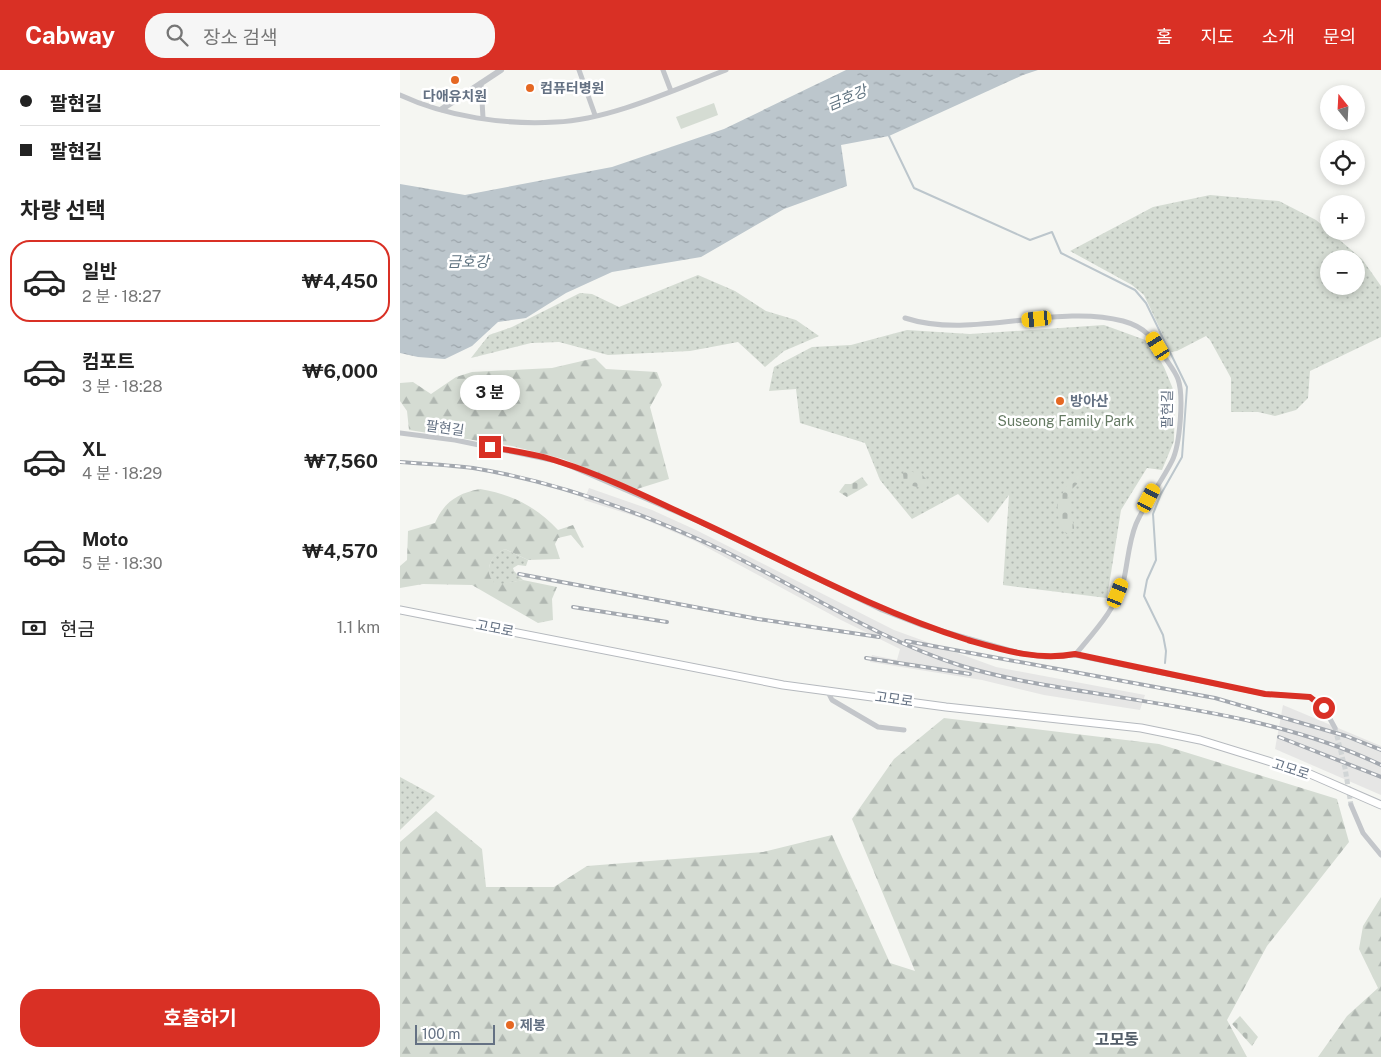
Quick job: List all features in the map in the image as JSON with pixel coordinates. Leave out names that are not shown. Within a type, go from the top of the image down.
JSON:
[{"type":"main road","name":"고모로","points":[[400,610],[783,685],[1140,728],[1200,740],[1310,774],[1381,805]]},
{"type":"street","points":[[442,110],[501,70]]},
{"type":"street","points":[[579,70],[595,115]]},
{"type":"street","points":[[663,70],[671,91]]},
{"type":"street","points":[[400,95],[442,110],[483,118],[505,121],[557,122],[595,115],[671,91],[726,70]]},
{"type":"street","points":[[483,82],[483,118]]},
{"type":"street","name":"팔현길","points":[[905,318],[926,323],[998,323],[1037,319],[1081,318],[1104,318],[1123,321],[1139,326],[1151,335],[1178,379],[1180,398],[1178,436],[1172,461],[1136,524],[1124,580],[1114,602],[1105,619],[1075,654]]},
{"type":"street","name":"팔현길","points":[[400,433],[455,440],[561,462],[700,522],[882,610],[921,625],[1019,653],[1046,657],[1075,654],[1265,694],[1310,697],[1324,708],[1335,728]]},
{"type":"street","points":[[827,690],[832,700],[878,727],[904,730]]},
{"type":"street","points":[[1351,805],[1362,833],[1381,855]]},
{"type":"shaded area","points":[[589,488],[652,510],[696,530],[894,630],[996,667],[1145,695],[1140,710],[1044,695],[982,680],[870,662],[872,655],[897,660],[900,649],[841,620],[695,541],[641,518],[584,500]]},
{"type":"shaded area","points":[[1283,705],[1381,746],[1381,795],[1275,749]]},
{"type":"green space","points":[[714,103],[718,115],[681,129],[676,117]]},
{"type":"green space","points":[[1210,195],[1279,201],[1320,223],[1320,240],[1340,240],[1351,250],[1320,250],[1320,295],[1365,295],[1365,263],[1381,286],[1381,337],[1310,371],[1308,398],[1296,410],[1275,416],[1258,412],[1231,412],[1231,378],[1206,336],[1177,351],[1171,352],[1144,295],[1132,285],[1070,251],[1153,207]]},
{"type":"green space","points":[[698,275],[735,291],[766,311],[796,320],[819,336],[784,351],[765,367],[738,342],[690,351],[608,355],[559,342],[531,343],[471,358],[489,335],[512,327],[580,293],[592,294],[619,307]]},
{"type":"green space","name":"Suseong Family Park","points":[[1104,325],[1148,341],[1164,367],[1175,394],[1174,441],[1162,470],[1147,468],[1121,510],[1107,598],[1003,585],[1009,495],[988,523],[958,494],[912,519],[880,480],[865,443],[800,423],[796,389],[769,391],[774,367],[812,347],[851,345],[907,330],[970,334]]},
{"type":"green space","points":[[595,358],[606,369],[657,372],[662,385],[650,407],[669,479],[637,489],[563,459],[512,446],[409,430],[407,411],[400,401],[400,383],[413,382],[431,394],[456,377],[472,372],[552,368]]},
{"type":"green space","points":[[907,470],[922,475],[928,481],[926,489],[904,484],[903,473]]},
{"type":"green space","points":[[1079,475],[1080,481],[1070,491],[1068,501],[1074,531],[1067,534],[1060,529],[1057,504],[1072,476]]},
{"type":"green space","points":[[862,477],[868,485],[847,497],[839,492],[845,484],[851,484]]},
{"type":"green space","points":[[480,489],[502,494],[523,503],[532,508],[558,530],[573,525],[584,547],[582,548],[571,535],[558,538],[555,544],[560,559],[528,560],[505,549],[495,556],[490,565],[490,575],[496,585],[523,580],[557,587],[552,599],[553,620],[538,623],[472,585],[423,584],[400,588],[400,566],[407,560],[408,531],[435,523],[447,504],[458,496]]},
{"type":"green space","points":[[505,549],[528,560],[526,566],[518,565],[513,568],[523,580],[496,586],[490,575],[490,565],[495,556]]},
{"type":"green space","points":[[944,718],[1159,744],[1337,799],[1349,842],[1267,946],[1227,1020],[1247,1057],[400,1057],[400,842],[436,811],[482,849],[486,887],[554,887],[587,866],[763,852],[832,835],[890,963],[915,971],[852,819],[894,759]]},
{"type":"green space","points":[[400,777],[435,796],[400,830]]},
{"type":"green space","points":[[1381,897],[1381,1057],[1318,1057],[1347,1016],[1378,988],[1359,949],[1363,926]]},
{"type":"green space","points":[[1240,1016],[1258,1037],[1252,1046],[1232,1024]]},
{"type":"water","name":"금호강","points":[[846,70],[1038,70],[1023,75],[889,136],[841,145],[847,186],[784,209],[701,257],[612,272],[566,293],[526,318],[498,322],[472,346],[445,359],[418,357],[400,353],[400,184],[465,195],[612,167],[724,129]]},
{"type":"waterway","points":[[889,136],[914,188],[1030,240],[1052,232],[1061,253],[1135,290],[1146,303],[1187,387],[1182,457],[1161,494],[1153,514],[1156,560],[1147,580],[1144,596],[1163,635],[1166,651],[1165,663]]},
{"type":"tunnel","points":[[1335,728],[1345,768],[1351,805]]},
{"type":"railway","points":[[400,462],[473,468],[505,474],[569,491],[633,512],[724,551],[870,628],[931,655],[962,666],[1028,682],[1204,711],[1240,719],[1312,738],[1347,750],[1381,765]]},
{"type":"railway","points":[[519,574],[758,619],[879,637]]},
{"type":"railway","points":[[573,607],[667,622]]},
{"type":"railway","points":[[906,641],[1215,698],[1346,736],[1381,750]]},
{"type":"railway","points":[[866,658],[970,674]]},
{"type":"railway","points":[[1279,737],[1381,777]]},
{"type":"place","name":"다애유치원","points":[[455,80]]},
{"type":"place","name":"컴퓨터병원","points":[[530,88]]},
{"type":"place","name":"방아산","points":[[1060,401]]},
{"type":"place","name":"제봉","points":[[510,1025]]},
{"type":"district","name":"고모동","points":[[1117,1039]]},
{"type":"route","points":[[490,447],[543,457],[586,472],[700,522],[882,610],[921,625],[992,647],[1019,653],[1058,658],[1075,654],[1265,694],[1310,697],[1324,708]]}]
